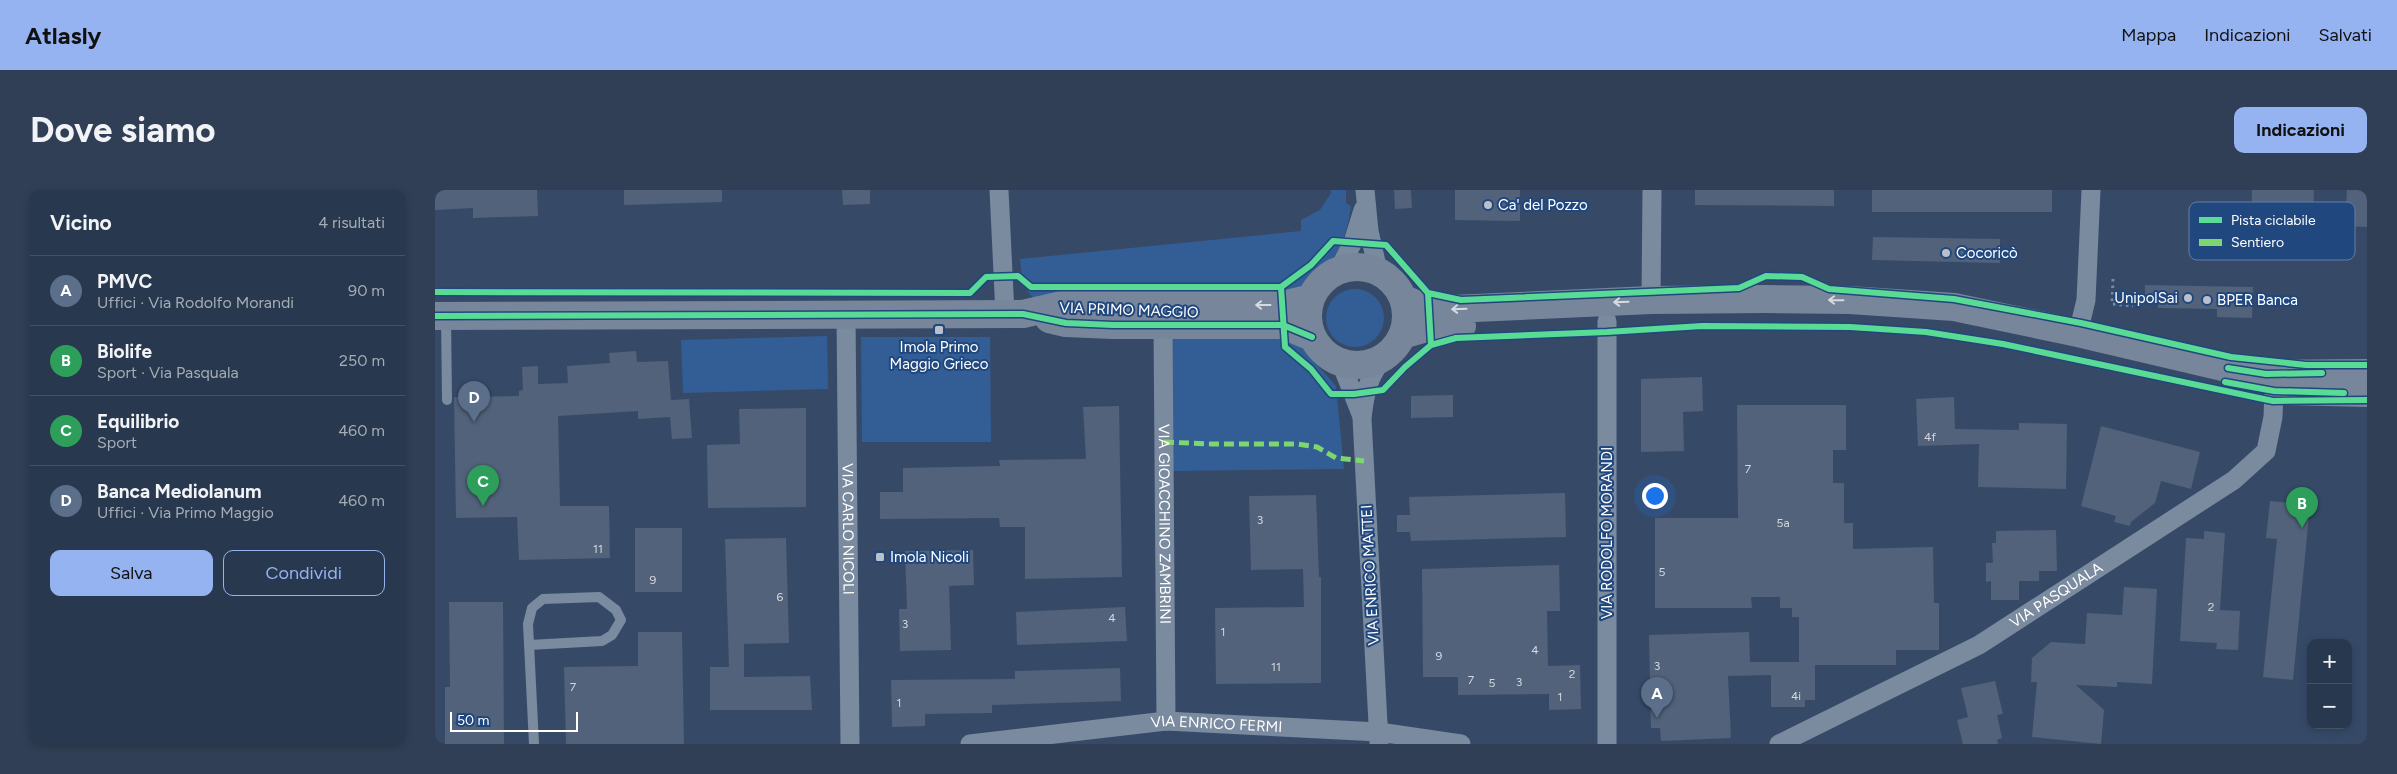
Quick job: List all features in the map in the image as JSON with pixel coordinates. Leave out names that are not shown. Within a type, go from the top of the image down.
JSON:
[{"type":"street","points":[[999,190],[1014,314]]},
{"type":"street","points":[[1651,300],[1653,190]]},
{"type":"street","points":[[2078,333],[2086,300],[2091,190]]},
{"type":"street","points":[[1339,269],[1365,267],[1378,271],[1389,278],[1403,299],[1406,317],[1402,335],[1395,347],[1385,357],[1363,364],[1341,363],[1329,357],[1319,348],[1312,336],[1307,311],[1311,298],[1322,281],[1339,269],[1355,237],[1365,197]]},
{"type":"street","points":[[1365,197],[1378,271]]},
{"type":"street","name":"VIA PRIMO MAGGIO","points":[[441,316],[1014,314],[1062,306],[1282,305],[1311,298]]},
{"type":"street","points":[[1403,299],[1430,310],[1651,300],[1850,300],[1945,306],[2078,333],[2239,371],[2266,374],[2367,373]]},
{"type":"street","name":"VIA CARLO NICOLI","points":[[846,314],[849,744]]},
{"type":"street","name":"VIA PRIMO MAGGIO","points":[[1014,314],[1066,323],[1283,325],[1312,336]]},
{"type":"street","points":[[1402,335],[1430,327],[1701,317],[1853,317],[1941,323],[2273,391],[2367,393]]},
{"type":"street","name":"VIA RODOLFO MORANDI","points":[[1607,321],[1607,744]]},
{"type":"street","name":"VIA GIOACCHINO ZAMBRINI","points":[[1163,325],[1166,721]]},
{"type":"street","name":"VIA ENRICO MATTEI","points":[[1379,738],[1362,418],[1365,392],[1373,370],[1385,357]]},
{"type":"street","name":"VIA ENRICO MATTEI","points":[[1341,363],[1362,418]]},
{"type":"street","name":"VIA PASQUALA","points":[[1779,744],[1979,645],[2234,480],[2266,451],[2273,417],[2273,391]]},
{"type":"street","name":"VIA ENRICO FERMI","points":[[970,744],[1166,721],[1461,744]]},
{"type":"lane","points":[[441,316],[447,400]]},
{"type":"lane","points":[[529,645],[602,641],[612,635],[621,620],[616,610],[599,598],[543,599],[532,608],[528,624],[529,645],[534,744]]},
{"type":"path","points":[[2113,279],[2112,304],[2133,306]]},
{"type":"shaded area","points":[[1331,190],[1346,190],[1346,203],[1351,206],[1344,236],[1339,248],[1332,260],[1313,280],[1287,295],[1036,300],[1025,287],[1020,259],[1301,231],[1301,220],[1320,210]]},
{"type":"shaded area","points":[[1355,289],[1371,294],[1379,302],[1384,318],[1379,334],[1371,342],[1355,347],[1339,342],[1331,334],[1326,318],[1331,302],[1339,294]]},
{"type":"shaded area","points":[[1287,331],[1336,386],[1344,469],[1173,471],[1170,336]]},
{"type":"shaded area","points":[[827,336],[828,389],[683,393],[681,340]]},
{"type":"shaded area","points":[[861,337],[990,337],[991,442],[862,442]]},
{"type":"building","points":[[435,190],[537,190],[538,216],[473,218],[473,208],[435,210]]},
{"type":"building","points":[[624,190],[722,190],[722,202],[624,205]]},
{"type":"building","points":[[842,190],[870,190],[870,204],[843,205]]},
{"type":"building","points":[[1394,190],[1411,190],[1412,208],[1395,209]]},
{"type":"building","name":"Ca' del Pozzo","points":[[1455,190],[1520,190],[1520,221],[1455,220]]},
{"type":"building","points":[[1695,190],[1834,190],[1834,206],[1695,205]]},
{"type":"building","points":[[1872,190],[2052,190],[2052,212],[1872,212]]},
{"type":"building","points":[[2252,190],[2314,190],[2314,202],[2252,202]]},
{"type":"building","points":[[2347,190],[2367,190],[2367,227],[2355,226],[2355,202],[2346,202]]},
{"type":"building","points":[[1873,237],[2000,239],[2000,263],[1872,260]]},
{"type":"building","points":[[2145,285],[2253,287],[2252,318],[2217,317],[2217,309],[2158,308],[2158,299],[2145,299]]},
{"type":"building","points":[[636,351],[637,362],[668,361],[671,400],[689,399],[692,438],[672,439],[670,417],[638,419],[638,411],[558,416],[560,506],[609,506],[610,558],[519,560],[517,517],[456,518],[454,397],[519,396],[519,391],[523,390],[522,367],[538,366],[538,384],[568,383],[567,366],[610,363],[609,353]]},
{"type":"building","points":[[1702,377],[1703,411],[1683,412],[1684,451],[1641,452],[1641,379]]},
{"type":"building","points":[[1453,395],[1453,417],[1411,418],[1411,396]]},
{"type":"building","points":[[1954,397],[1955,429],[2019,430],[2019,423],[2067,424],[2066,489],[1978,487],[1979,444],[1918,446],[1916,399]]},
{"type":"building","points":[[1737,405],[1846,405],[1846,450],[1833,450],[1833,483],[1844,483],[1844,523],[1853,523],[1853,549],[1933,547],[1934,603],[1939,603],[1939,650],[1896,650],[1896,665],[1815,665],[1815,700],[1805,700],[1805,707],[1771,707],[1771,675],[1728,676],[1731,738],[1661,741],[1660,728],[1651,728],[1649,635],[1749,632],[1750,662],[1799,662],[1799,617],[1792,617],[1792,608],[1780,608],[1780,597],[1751,597],[1752,608],[1655,608],[1655,518],[1738,518]]},
{"type":"building","points":[[1119,406],[1122,577],[1025,579],[1025,527],[1000,527],[999,518],[880,519],[880,492],[903,492],[903,468],[1000,466],[999,460],[1086,459],[1083,407]]},
{"type":"building","points":[[806,408],[806,507],[708,508],[707,445],[740,444],[739,409]]},
{"type":"building","points":[[2101,426],[2200,452],[2191,489],[2161,481],[2155,503],[2131,522],[2130,526],[2114,522],[2116,516],[2081,506]]},
{"type":"building","points":[[1565,493],[1566,537],[1411,541],[1410,532],[1397,532],[1397,515],[1410,515],[1409,497]]},
{"type":"building","points":[[1316,495],[1319,577],[1321,577],[1321,683],[1216,684],[1215,608],[1304,607],[1303,569],[1251,570],[1249,496]]},
{"type":"building","points":[[2270,501],[2310,505],[2293,680],[2263,677],[2277,539],[2266,538]]},
{"type":"building","points":[[635,528],[682,528],[682,592],[635,592]]},
{"type":"building","points":[[2056,530],[2057,571],[2039,571],[2039,581],[2019,581],[2019,600],[1991,600],[1991,581],[1986,582],[1986,563],[1993,563],[1992,543],[1996,543],[1996,531]]},
{"type":"building","points":[[2204,531],[2225,533],[2220,610],[2240,611],[2238,650],[2216,649],[2217,643],[2180,641],[2186,538],[2204,539]]},
{"type":"building","points":[[786,538],[789,643],[744,644],[744,677],[810,676],[812,710],[710,710],[710,667],[729,667],[725,539]]},
{"type":"building","points":[[973,550],[974,585],[949,586],[951,650],[900,651],[899,609],[907,609],[905,551]]},
{"type":"building","points":[[1559,565],[1560,611],[1547,611],[1548,666],[1580,665],[1581,709],[1549,710],[1549,694],[1458,695],[1458,677],[1423,677],[1422,569]]},
{"type":"building","points":[[2124,587],[2157,589],[2152,684],[2117,682],[2117,687],[2076,685],[2104,710],[2101,744],[2032,737],[2037,682],[2031,682],[2032,658],[2051,642],[2085,644],[2087,613],[2122,615]]},
{"type":"building","points":[[449,602],[503,602],[504,744],[445,744],[445,687],[450,687]]},
{"type":"building","points":[[1125,607],[1127,641],[1017,645],[1016,612]]},
{"type":"building","points":[[638,632],[682,632],[684,744],[566,744],[564,667],[638,666]]},
{"type":"building","points":[[1120,668],[1121,701],[992,705],[992,713],[925,714],[925,726],[892,727],[891,680],[1015,679],[1015,671]]},
{"type":"building","points":[[1995,681],[2003,714],[1997,715],[2002,738],[1997,740],[1998,744],[1963,744],[1957,720],[1968,717],[1961,688]]},
{"type":"marked path","points":[[1164,442],[1297,444],[1317,447],[1336,458],[1364,461]]},
{"type":"cycle path","points":[[1333,241],[1386,245],[1428,293],[1431,345],[1405,367],[1383,390],[1354,394],[1331,394],[1311,369],[1285,347],[1281,287],[1311,265],[1333,241]]},
{"type":"cycle path","points":[[435,292],[970,293],[986,277],[1018,276],[1031,287],[1281,287]]},
{"type":"cycle path","points":[[1428,293],[1461,300],[1739,288],[1766,276],[1802,277],[1829,289],[1954,299],[2081,323],[2231,357],[2306,365],[2367,365]]},
{"type":"cycle path","points":[[435,316],[1023,314],[1066,323],[1113,325],[1283,325],[1312,337]]},
{"type":"cycle path","points":[[1431,345],[1456,338],[1702,326],[1850,327],[1926,332],[2003,344],[2273,401],[2367,400]]},
{"type":"cycle path","points":[[2228,368],[2266,374],[2322,373]]},
{"type":"cycle path","points":[[2225,382],[2274,391],[2344,393]]},
{"type":"place","name":"Ca' del Pozzo","points":[[1488,205]]},
{"type":"place","name":"Cocoricò","points":[[1946,253]]},
{"type":"place","name":"UnipolSai","points":[[2188,298]]},
{"type":"place","name":"BPER Banca","points":[[2207,300]]},
{"type":"place","name":"Imola Primo Maggio Grieco","points":[[939,330]]},
{"type":"place","name":"Banca Mediolanum","points":[[474,422]]},
{"type":"place","name":"Equilibrio","points":[[483,506]]},
{"type":"place","name":"Biolife","points":[[2302,528]]},
{"type":"place","name":"Imola Nicoli","points":[[880,557]]},
{"type":"place","name":"PMVC","points":[[1657,718]]}]
